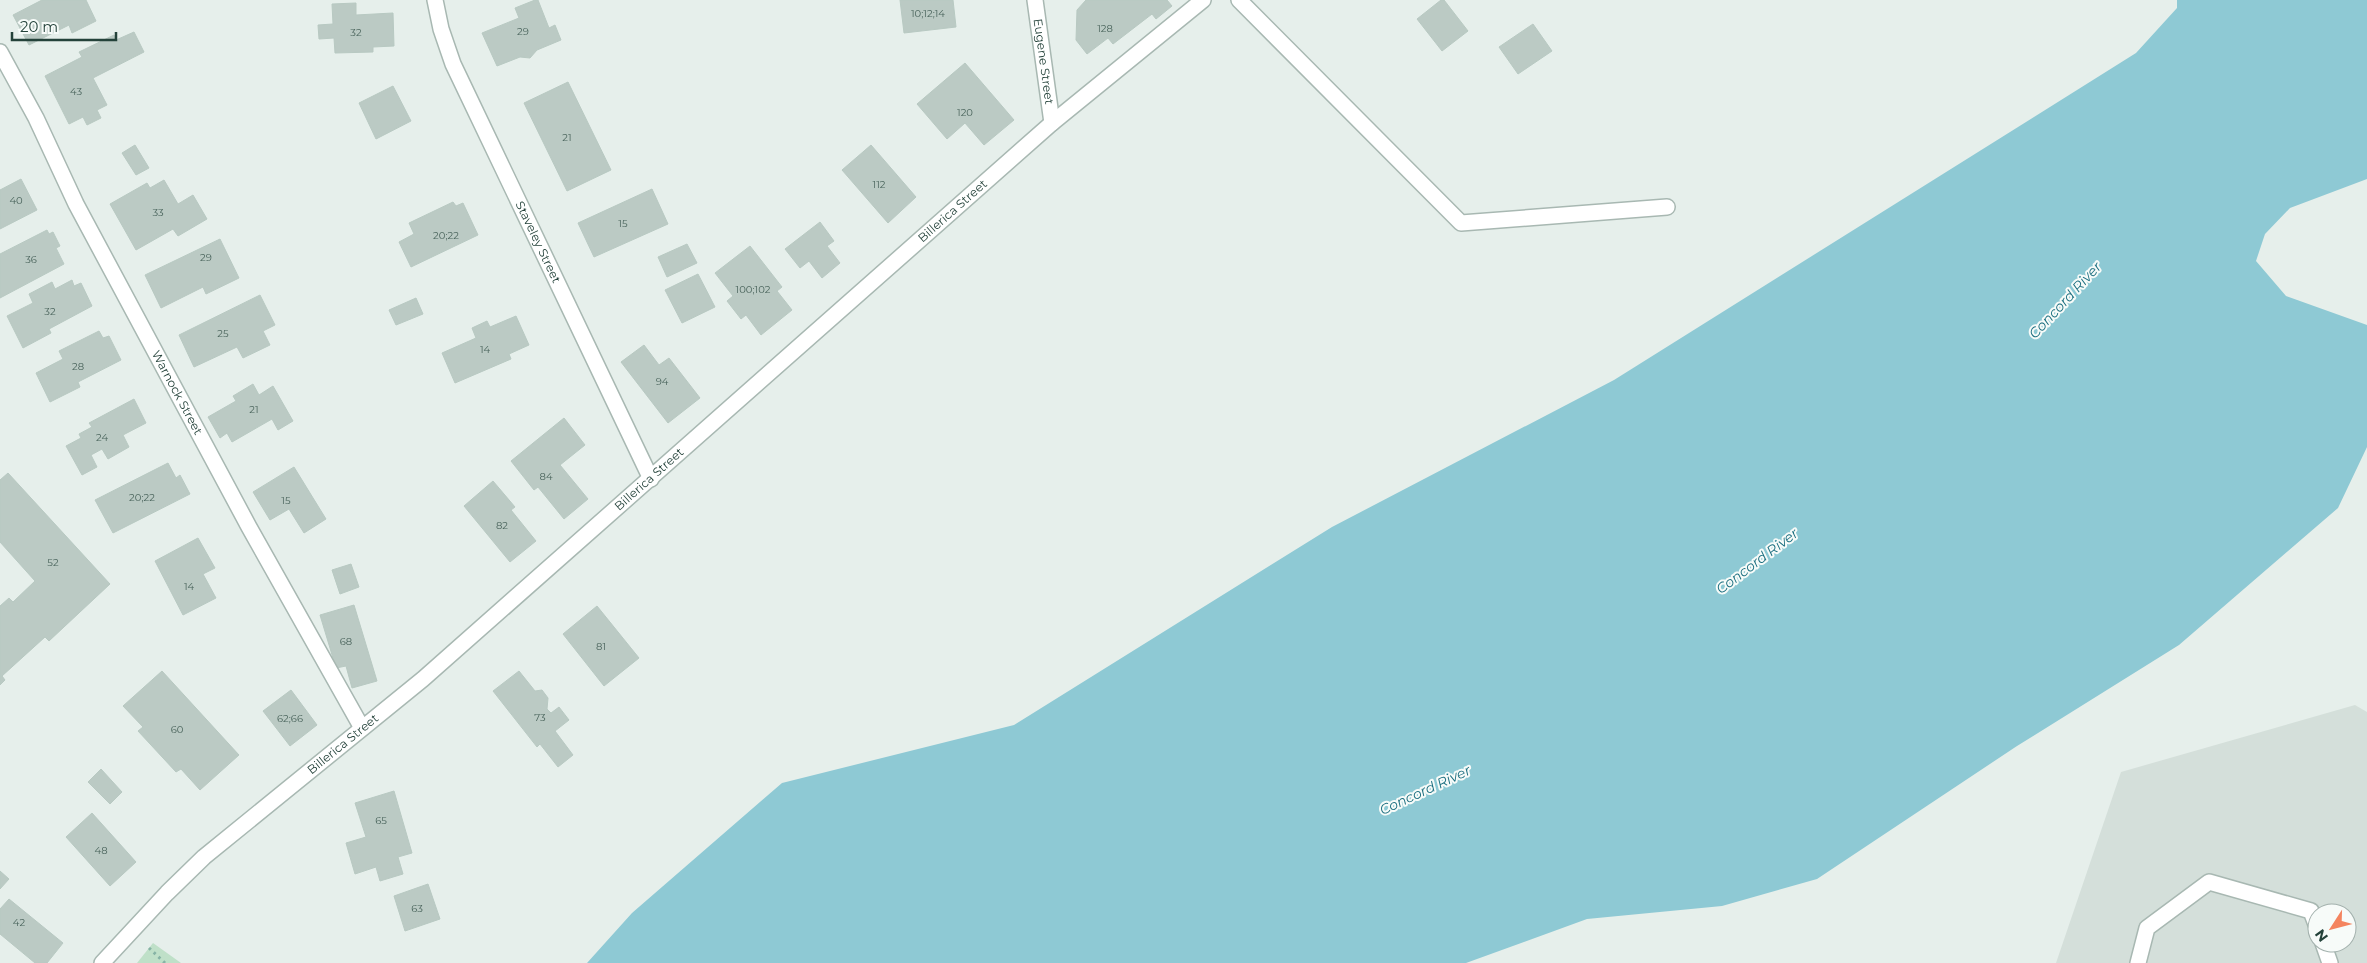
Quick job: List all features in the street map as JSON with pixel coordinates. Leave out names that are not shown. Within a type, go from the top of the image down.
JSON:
[{"type":"street","name":"Staveley Street","points":[[435,0],[440,29],[453,64],[651,479]]},
{"type":"street","name":"Eugene Street","points":[[1035,0],[1052,123]]},
{"type":"street","name":"Billerica Street","points":[[102,963],[166,893],[204,857],[424,679],[1052,123],[1203,0]]},
{"type":"street","points":[[1240,0],[1461,223],[1667,207]]},
{"type":"street","name":"Warnock Street","points":[[0,52],[36,118],[76,204],[239,510],[362,728]]},
{"type":"street","points":[[2138,963],[2147,928],[2209,882],[2307,910]]},
{"type":"shaded area","points":[[2355,705],[2367,712],[2367,963],[2056,963],[2121,772]]},
{"type":"green space","points":[[153,943],[181,963],[137,963]]},
{"type":"water","name":"Concord River","points":[[2177,0],[2367,0],[2367,179],[2290,208],[2265,234],[2256,261],[2286,296],[2367,325],[2367,447],[2338,508],[2179,645],[2017,746],[1817,879],[1722,906],[1587,919],[1466,963],[587,963],[632,913],[782,783],[1014,725],[1332,527],[1614,380],[2136,53],[2177,8]]},
{"type":"building","points":[[42,0],[86,0],[96,21],[72,33],[69,25],[29,45],[13,15]]},
{"type":"building","points":[[538,0],[549,28],[555,25],[561,40],[537,50],[530,58],[520,57],[497,66],[482,33],[519,18],[515,8]]},
{"type":"building","points":[[900,0],[953,0],[956,27],[904,33]]},
{"type":"building","points":[[1086,0],[1167,0],[1172,6],[1156,19],[1152,14],[1113,44],[1108,38],[1087,54],[1076,40],[1077,10]]},
{"type":"building","points":[[1441,0],[1444,0],[1468,31],[1442,51],[1417,19]]},
{"type":"building","points":[[356,3],[356,15],[393,13],[394,46],[373,47],[373,52],[335,53],[334,38],[319,39],[318,25],[333,24],[332,4]]},
{"type":"building","points":[[1533,24],[1552,51],[1518,74],[1499,47]]},
{"type":"building","points":[[134,32],[144,52],[93,78],[107,105],[97,110],[101,118],[87,125],[83,117],[69,124],[45,76],[82,57],[79,52],[114,35],[116,40]]},
{"type":"building","points":[[965,63],[1014,120],[984,145],[965,123],[947,139],[917,104]]},
{"type":"building","points":[[568,82],[611,170],[567,191],[524,103]]},
{"type":"building","points":[[393,86],[411,121],[376,139],[359,103]]},
{"type":"building","points":[[135,145],[149,168],[136,175],[122,153]]},
{"type":"building","points":[[871,145],[916,197],[888,223],[842,170]]},
{"type":"building","points":[[21,179],[37,210],[0,229],[0,190]]},
{"type":"building","points":[[164,180],[178,204],[193,195],[207,219],[178,236],[173,229],[136,250],[110,204],[147,183],[150,188]]},
{"type":"building","points":[[652,189],[668,224],[594,257],[578,223]]},
{"type":"building","points":[[453,202],[456,206],[463,203],[478,235],[411,267],[399,242],[414,234],[409,223]]},
{"type":"building","points":[[820,222],[834,241],[827,246],[840,263],[822,278],[809,261],[800,268],[785,249]]},
{"type":"building","points":[[47,230],[49,234],[53,232],[60,246],[56,248],[64,264],[0,298],[0,254]]},
{"type":"building","points":[[220,239],[239,278],[206,294],[203,287],[161,308],[145,275]]},
{"type":"building","points":[[687,244],[697,263],[667,277],[658,257]]},
{"type":"building","points":[[750,246],[782,287],[777,291],[792,310],[761,335],[746,315],[741,319],[727,301],[733,296],[715,273]]},
{"type":"building","points":[[698,274],[715,307],[682,323],[665,290]]},
{"type":"building","points":[[72,280],[74,286],[81,283],[92,306],[49,329],[51,333],[23,348],[7,316],[33,303],[29,294],[52,282],[55,289]]},
{"type":"building","points":[[260,295],[275,325],[263,331],[270,345],[243,358],[237,347],[194,367],[179,335]]},
{"type":"building","points":[[416,298],[423,314],[396,325],[389,310]]},
{"type":"building","points":[[516,316],[529,345],[509,354],[511,359],[455,383],[442,353],[476,338],[472,328],[487,321],[490,327]]},
{"type":"building","points":[[99,331],[103,338],[109,336],[121,360],[78,382],[80,387],[50,402],[36,373],[63,359],[59,351]]},
{"type":"building","points":[[644,345],[659,365],[669,358],[700,398],[668,423],[621,362]]},
{"type":"building","points":[[253,384],[259,395],[273,386],[293,421],[278,430],[272,419],[232,442],[227,433],[220,438],[208,417],[236,401],[233,396]]},
{"type":"building","points":[[134,399],[146,423],[123,435],[129,447],[108,459],[102,449],[91,455],[97,467],[82,475],[66,446],[81,438],[79,434],[92,427],[89,423]]},
{"type":"building","points":[[564,418],[585,445],[560,465],[588,499],[564,519],[538,487],[534,490],[511,461]]},
{"type":"building","points":[[168,463],[176,478],[180,475],[190,494],[113,533],[95,500]]},
{"type":"building","points":[[294,467],[326,519],[304,533],[289,509],[270,520],[253,492]]},
{"type":"building","points":[[8,473],[110,584],[49,641],[45,637],[2,676],[5,680],[0,685],[0,606],[9,598],[13,602],[35,581],[0,542],[0,480]]},
{"type":"building","points":[[493,481],[515,507],[511,510],[536,541],[510,562],[464,506]]},
{"type":"building","points":[[198,538],[215,568],[203,574],[216,598],[183,615],[155,561]]},
{"type":"building","points":[[351,564],[359,587],[340,594],[332,570]]},
{"type":"building","points":[[354,605],[377,681],[352,688],[346,666],[336,668],[320,615]]},
{"type":"building","points":[[597,606],[639,658],[604,686],[563,634]]},
{"type":"building","points":[[162,671],[239,755],[200,790],[181,769],[176,772],[138,731],[143,727],[123,706]]},
{"type":"building","points":[[519,671],[535,691],[542,690],[548,698],[547,709],[551,713],[559,707],[569,720],[555,731],[573,755],[558,767],[540,744],[537,747],[493,691]]},
{"type":"building","points":[[291,690],[317,725],[290,746],[263,711]]},
{"type":"building","points":[[101,769],[122,792],[110,804],[88,782]]},
{"type":"building","points":[[394,791],[412,853],[398,857],[403,874],[380,881],[376,867],[355,874],[346,843],[366,837],[355,803]]},
{"type":"building","points":[[92,813],[136,862],[110,886],[66,837]]},
{"type":"building","points":[[0,871],[9,879],[0,889]]},
{"type":"building","points":[[428,884],[440,919],[405,931],[394,896]]},
{"type":"building","points":[[9,899],[63,943],[47,963],[35,963],[0,934],[0,909]]}]
